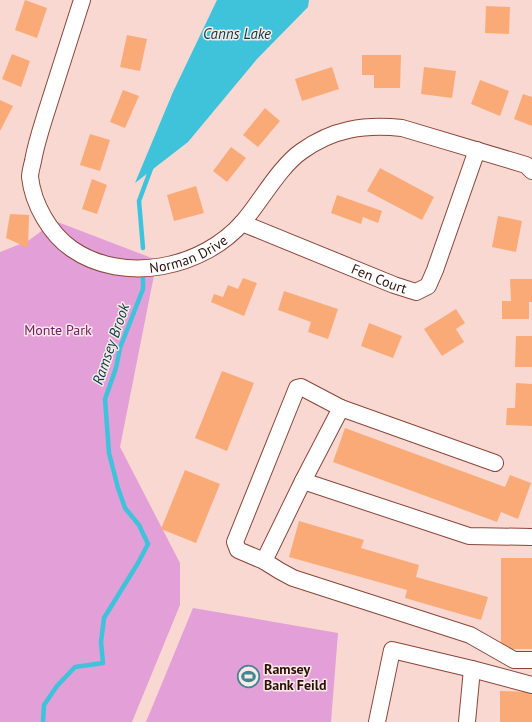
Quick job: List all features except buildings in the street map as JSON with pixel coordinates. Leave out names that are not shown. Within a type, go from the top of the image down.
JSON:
[{"type":"street","name":"Norman Drive","points":[[82,0],[37,140],[30,176],[33,192],[42,214],[53,231],[68,246],[82,256],[99,263],[137,269],[162,267],[183,261],[204,252],[222,241],[242,223],[290,160],[301,151],[321,139],[342,131],[360,127],[381,126],[402,128],[530,165]]},
{"type":"street","name":"Fen Court","points":[[242,223],[394,285],[416,292],[428,286],[435,270],[477,150]]},
{"type":"street","points":[[495,463],[341,408],[301,387],[297,388],[235,542],[238,550],[264,561],[293,578],[470,635],[514,660],[532,660]]},
{"type":"street","points":[[264,561],[341,408]]},
{"type":"street","points":[[303,481],[469,536],[532,537]]},
{"type":"street","points":[[377,722],[392,650],[532,686]]},
{"type":"street","points":[[467,722],[472,670]]},
{"type":"green space","name":"Monte Park","points":[[55,221],[157,260],[120,447],[180,563],[180,605],[132,722],[0,722],[0,252],[28,241]]},
{"type":"green space","name":"Ramsey Bank Feild","points":[[193,608],[338,633],[331,722],[146,722]]},
{"type":"water","name":"Canns Lake","points":[[217,0],[309,0],[308,7],[257,59],[188,142],[135,183],[173,92]]},
{"type":"waterway","name":"Ramsey Brook","points":[[143,248],[139,201],[152,166]]},
{"type":"waterway","name":"Ramsey Brook","points":[[43,722],[44,705],[57,686],[75,667],[103,663],[101,642],[104,618],[148,544],[139,525],[125,508],[118,488],[109,453],[105,399],[116,368],[120,348],[143,289],[143,276]]},
{"type":"place","name":"Ramsey Bank Feild","points":[[249,677]]}]
